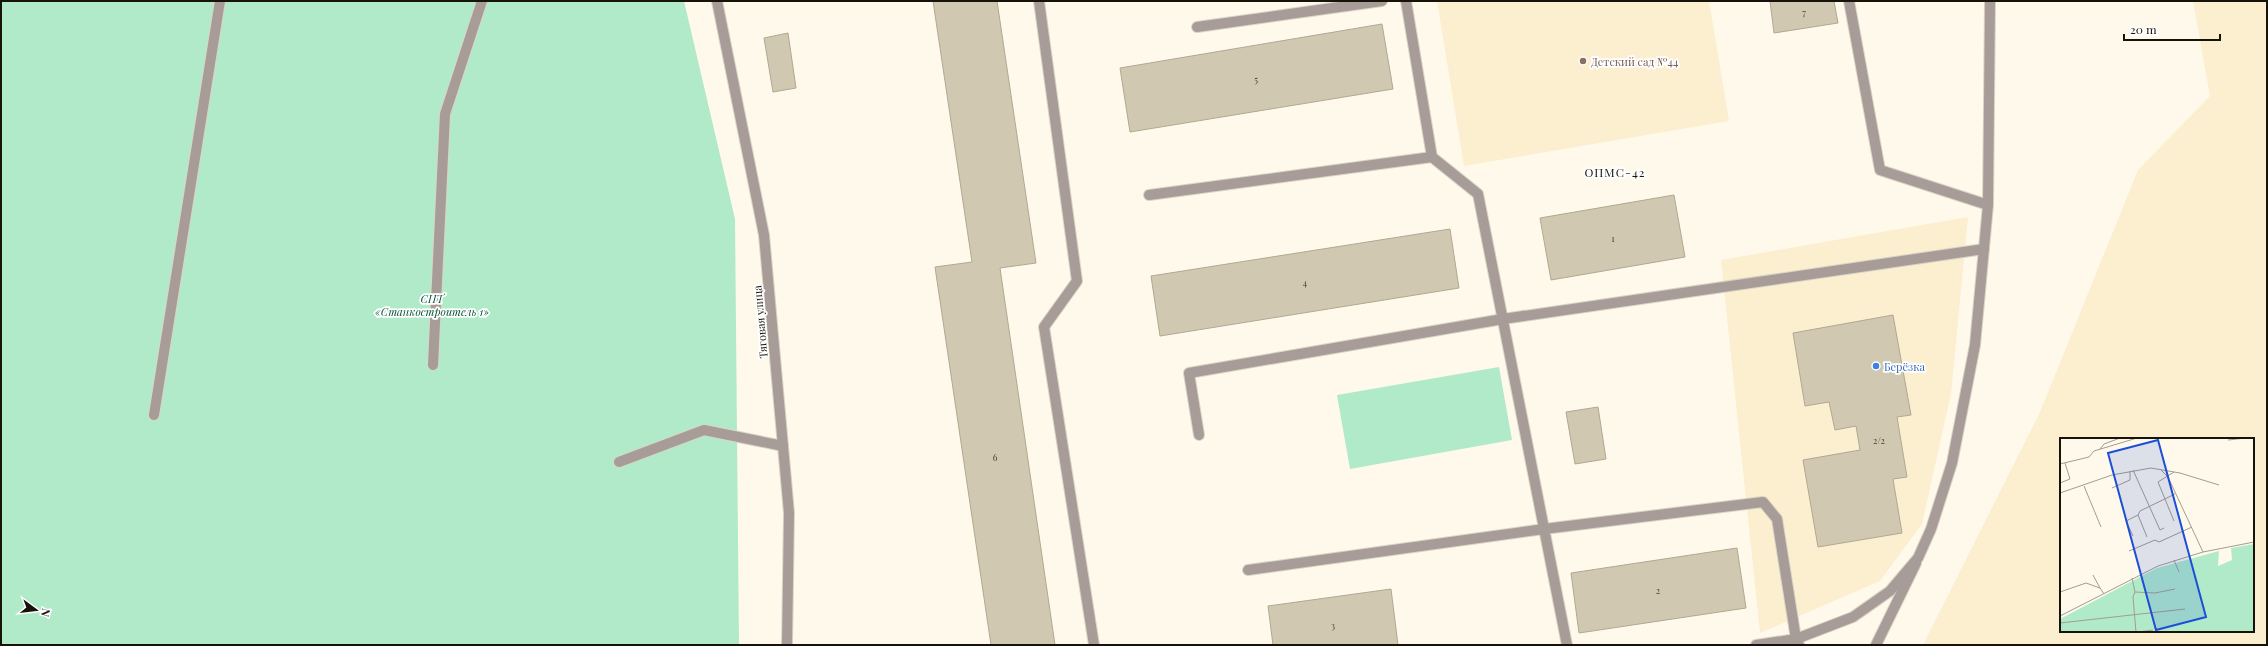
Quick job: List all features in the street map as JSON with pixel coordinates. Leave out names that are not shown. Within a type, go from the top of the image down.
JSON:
[{"type":"street","points":[[154,415],[220,1]]},
{"type":"street","points":[[432,365],[446,114],[482,1]]},
{"type":"street","name":"Тяговая улица","points":[[717,1],[764,234],[789,513],[787,645]]},
{"type":"street","points":[[1039,1],[1077,281],[1044,327],[1094,645]]},
{"type":"street","points":[[1197,27],[1382,1]]},
{"type":"street","points":[[1406,1],[1432,157],[1478,194],[1567,645]]},
{"type":"street","points":[[1849,1],[1880,170],[1988,205]]},
{"type":"street","points":[[1876,645],[1931,529],[1952,463],[1975,346],[1988,205],[1990,1]]},
{"type":"street","points":[[1149,195],[1432,157]]},
{"type":"street","points":[[1199,435],[1189,373],[1503,319],[1984,249]]},
{"type":"street","points":[[619,462],[704,430],[783,446]]},
{"type":"street","points":[[1248,570],[1544,529],[1763,502],[1777,519],[1797,642]]},
{"type":"street","points":[[1756,645],[1797,642],[1853,617],[1890,591],[1918,558]]},
{"type":"shaded area","name":"Детский сад №44","points":[[1437,1],[1709,1],[1729,121],[1464,166]]},
{"type":"shaded area","points":[[2193,1],[2267,1],[2267,645],[1923,645],[2040,412],[2138,170],[2210,96]]},
{"type":"shaded area","points":[[1968,217],[1951,394],[1922,524],[1880,581],[1760,633],[1721,260]]},
{"type":"green space","name":"СНТ «Станкостроитель 1»","points":[[1,1],[684,1],[735,219],[739,645],[1,645]]},
{"type":"green space","points":[[1499,367],[1512,440],[1350,469],[1337,395]]},
{"type":"building","points":[[933,1],[997,1],[1036,263],[1000,268],[1055,645],[991,645],[935,267],[972,262]]},
{"type":"building","points":[[1770,1],[1834,1],[1838,23],[1774,33]]},
{"type":"building","points":[[1382,24],[1393,89],[1130,132],[1120,68]]},
{"type":"building","points":[[788,33],[796,88],[773,92],[764,38]]},
{"type":"building","points":[[1674,195],[1685,257],[1551,280],[1540,218]]},
{"type":"building","points":[[1450,229],[1459,288],[1160,336],[1151,276]]},
{"type":"building","points":[[1893,315],[1911,415],[1897,417],[1907,477],[1893,479],[1902,533],[1818,547],[1803,460],[1860,450],[1856,426],[1835,430],[1829,402],[1805,406],[1793,333]]},
{"type":"building","points":[[1598,407],[1606,459],[1575,464],[1566,412]]},
{"type":"building","points":[[1737,548],[1746,608],[1579,633],[1571,573]]},
{"type":"building","points":[[1391,589],[1398,645],[1273,645],[1268,606]]},
{"type":"place","name":"Детский сад №44","points":[[1583,61]]},
{"type":"place","name":"Берёзка","points":[[1876,366]]},
{"type":"district","name":"ОПМС-42","points":[[1615,172]]}]
